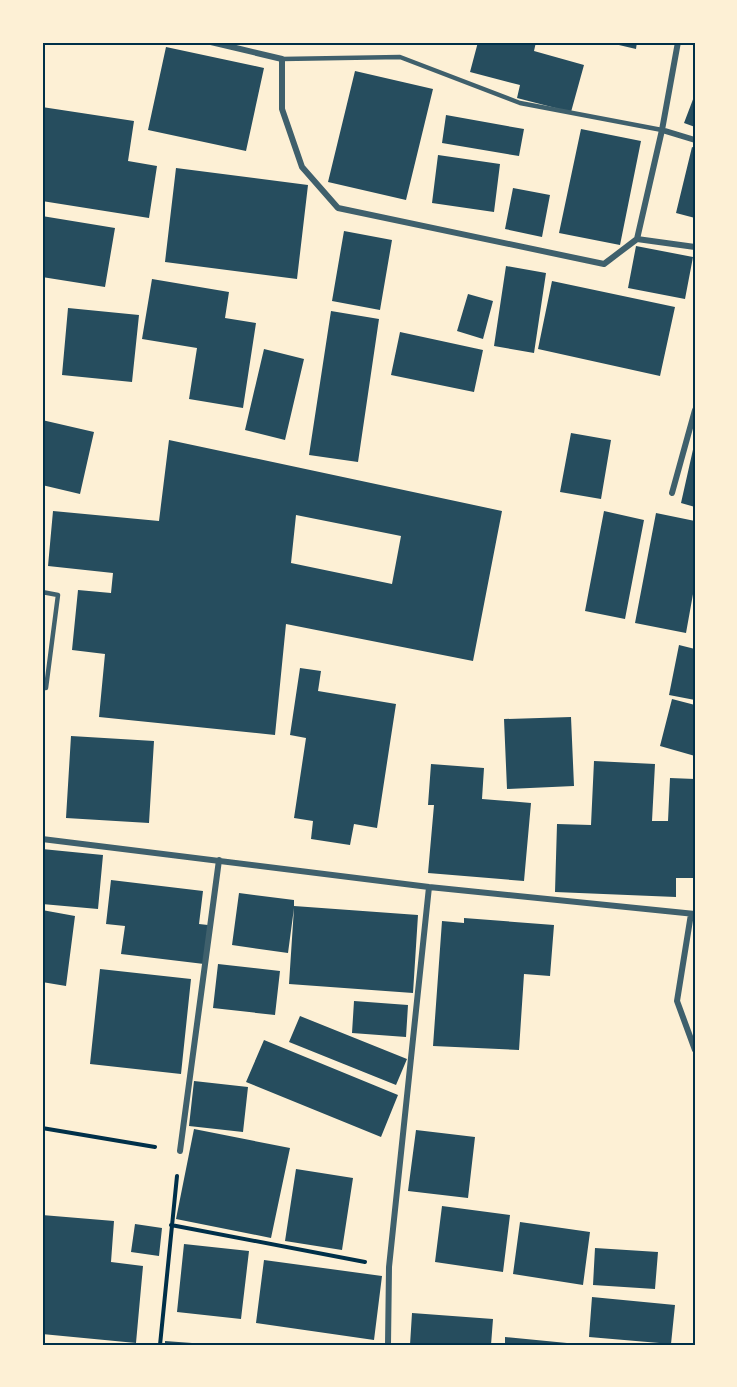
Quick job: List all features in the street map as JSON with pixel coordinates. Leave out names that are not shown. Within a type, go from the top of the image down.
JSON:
[{"type":"street","points":[[211,42],[282,59],[282,109],[302,167],[338,208],[604,264],[637,239],[662,130],[678,42]]},
{"type":"street","points":[[662,130],[695,140]]},
{"type":"street","points":[[637,239],[695,247]]},
{"type":"street","points":[[672,493],[695,410]]},
{"type":"street","points":[[42,839],[429,887],[693,914],[677,1001],[695,1050]]},
{"type":"street","points":[[180,1151],[219,861]]},
{"type":"street","points":[[388,1345],[389,1267],[429,887]]},
{"type":"lane","points":[[282,59],[400,57],[520,103],[662,130]]},
{"type":"lane","points":[[42,592],[58,595],[46,688],[42,688]]},
{"type":"path","points":[[42,1128],[180,1151],[160,1345]]},
{"type":"path","points":[[171,1225],[389,1267]]},
{"type":"building","points":[[478,42],[536,42],[534,51],[584,65],[571,112],[517,98],[520,85],[470,72]]},
{"type":"building","points":[[606,42],[637,42],[636,49]]},
{"type":"building","points":[[166,47],[264,68],[246,151],[148,130]]},
{"type":"building","points":[[355,71],[433,89],[406,200],[328,182]]},
{"type":"building","points":[[695,94],[695,127],[684,123]]},
{"type":"building","points":[[42,107],[134,121],[128,161],[157,166],[149,218],[42,201]]},
{"type":"building","points":[[446,115],[524,129],[519,156],[442,143]]},
{"type":"building","points":[[581,129],[641,141],[620,245],[559,233]]},
{"type":"building","points":[[692,147],[695,148],[695,218],[676,213]]},
{"type":"building","points":[[438,155],[500,164],[494,212],[432,203]]},
{"type":"building","points":[[176,168],[308,185],[297,279],[165,262]]},
{"type":"building","points":[[513,188],[550,195],[542,237],[505,229]]},
{"type":"building","points":[[42,216],[115,228],[105,287],[42,277]]},
{"type":"building","points":[[344,231],[392,240],[380,310],[332,301]]},
{"type":"building","points":[[636,246],[693,257],[685,299],[628,288]]},
{"type":"building","points":[[506,266],[546,273],[534,353],[494,346]]},
{"type":"building","points":[[152,279],[229,292],[225,318],[256,323],[243,408],[189,399],[197,348],[142,339]]},
{"type":"building","points":[[552,281],[675,307],[660,376],[538,349]]},
{"type":"building","points":[[468,294],[493,301],[483,339],[457,331]]},
{"type":"building","points":[[68,308],[139,315],[132,382],[62,375]]},
{"type":"building","points":[[331,311],[379,319],[358,462],[309,455]]},
{"type":"building","points":[[400,332],[483,350],[474,392],[391,375]]},
{"type":"building","points":[[264,349],[304,359],[285,440],[245,430]]},
{"type":"building","points":[[42,420],[94,432],[80,494],[42,485]]},
{"type":"building","points":[[571,433],[611,440],[601,499],[560,492]]},
{"type":"building","points":[[169,440],[502,511],[473,661],[286,624],[275,735],[99,717],[105,654],[72,650],[78,590],[111,593],[113,573],[48,566],[53,511],[159,521]],"holes":[[[296,515],[401,536],[392,584],[291,563]]]},
{"type":"building","points":[[695,445],[695,507],[681,503]]},
{"type":"building","points":[[604,511],[644,520],[625,619],[585,611]]},
{"type":"building","points":[[656,513],[695,521],[695,583],[686,633],[635,623]]},
{"type":"building","points":[[679,645],[695,649],[695,700],[669,695]]},
{"type":"building","points":[[300,668],[321,671],[318,691],[396,704],[377,828],[354,824],[350,845],[311,839],[313,821],[294,818],[306,738],[290,735]]},
{"type":"building","points":[[672,699],[695,705],[695,756],[660,746]]},
{"type":"building","points":[[571,717],[574,786],[507,789],[504,719]]},
{"type":"building","points":[[71,736],[154,741],[149,823],[66,818]]},
{"type":"building","points":[[594,761],[655,764],[652,821],[668,821],[670,778],[695,779],[695,878],[676,878],[676,897],[555,892],[557,824],[591,825]]},
{"type":"building","points":[[431,764],[484,768],[482,799],[531,803],[524,881],[428,873],[434,805],[428,805]]},
{"type":"building","points":[[42,849],[103,855],[98,909],[42,904]]},
{"type":"building","points":[[111,880],[203,891],[199,924],[208,925],[204,964],[121,954],[125,926],[106,924]]},
{"type":"building","points":[[239,893],[294,900],[294,906],[418,915],[413,993],[289,984],[294,908],[288,953],[232,945]]},
{"type":"building","points":[[42,910],[75,916],[66,986],[42,982]]},
{"type":"building","points":[[464,918],[554,925],[550,976],[524,974],[519,1050],[433,1046],[442,921],[464,923]]},
{"type":"building","points":[[218,964],[280,971],[275,1015],[213,1008]]},
{"type":"building","points":[[100,969],[191,979],[181,1074],[90,1064]]},
{"type":"building","points":[[354,1001],[408,1005],[406,1037],[352,1033]]},
{"type":"building","points":[[300,1016],[407,1059],[396,1085],[289,1042]]},
{"type":"building","points":[[264,1040],[398,1095],[381,1137],[246,1082]]},
{"type":"building","points":[[194,1081],[248,1087],[243,1132],[189,1126]]},
{"type":"building","points":[[194,1129],[290,1148],[271,1238],[176,1219]]},
{"type":"building","points":[[416,1130],[475,1137],[468,1198],[408,1191]]},
{"type":"building","points":[[296,1169],[353,1178],[342,1250],[285,1241]]},
{"type":"building","points":[[442,1206],[510,1215],[503,1272],[435,1262]]},
{"type":"building","points":[[42,1215],[114,1221],[111,1262],[143,1266],[136,1343],[42,1334]]},
{"type":"building","points":[[520,1222],[590,1232],[583,1285],[513,1274]]},
{"type":"building","points":[[135,1224],[162,1228],[159,1256],[131,1252]]},
{"type":"building","points":[[184,1244],[249,1251],[241,1319],[177,1312]]},
{"type":"building","points":[[595,1248],[658,1252],[655,1289],[593,1285]]},
{"type":"building","points":[[264,1260],[382,1276],[374,1340],[256,1323]]},
{"type":"building","points":[[592,1297],[675,1305],[671,1344],[589,1337]]},
{"type":"building","points":[[412,1313],[493,1319],[491,1345],[410,1345]]},
{"type":"building","points":[[505,1337],[567,1343],[567,1345],[505,1345]]},
{"type":"building","points":[[165,1341],[192,1343],[191,1345],[165,1345]]}]
